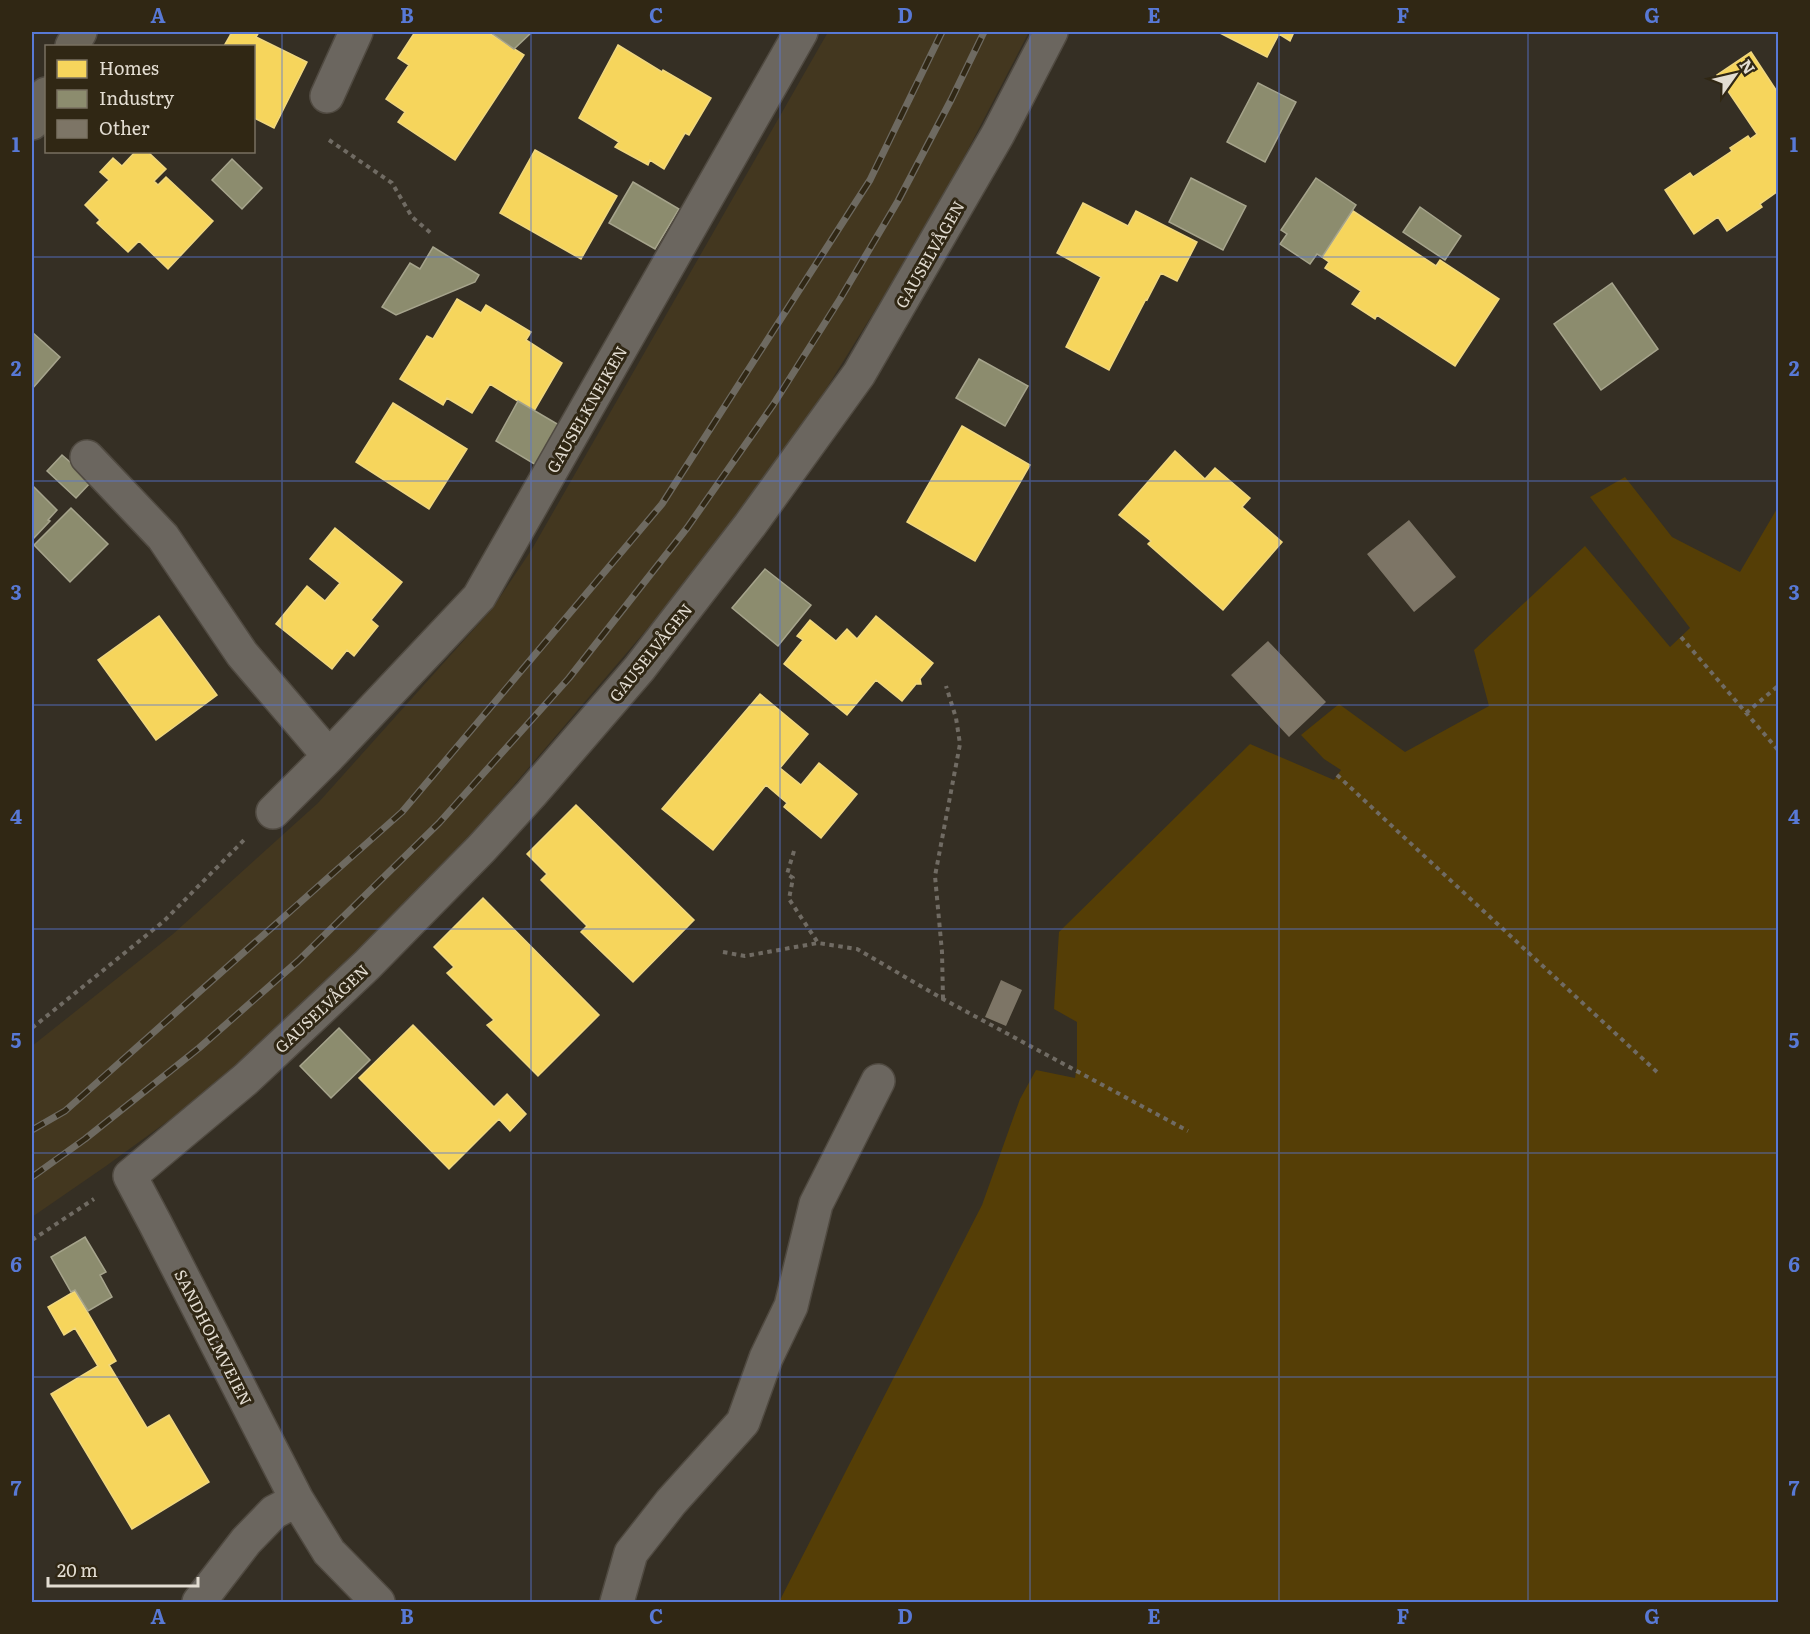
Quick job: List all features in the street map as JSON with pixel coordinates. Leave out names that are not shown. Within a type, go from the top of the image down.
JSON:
[{"type":"main road","points":[[32,123],[45,96]]},
{"type":"street","points":[[327,96],[356,32]]},
{"type":"street","name":"GAUSELKNEIKEN","points":[[273,812],[479,597],[801,32]]},
{"type":"street","name":"GAUSELVÅGEN","points":[[130,1176],[246,1078],[367,965],[481,849],[639,669],[750,525],[859,374],[998,134],[1051,32]]},
{"type":"street","points":[[87,457],[163,537],[242,654],[329,756]]},
{"type":"street","points":[[617,1602],[631,1553],[671,1502],[743,1422],[766,1358],[791,1306],[816,1204],[878,1081]]},
{"type":"street","name":"SANDHOLMVEIEN","points":[[130,1176],[297,1500],[329,1552],[378,1602]]},
{"type":"street","points":[[198,1602],[246,1541],[274,1512],[297,1500]]},
{"type":"path","points":[[327,96],[311,127],[392,183],[412,217],[432,234]]},
{"type":"path","points":[[1681,637],[1779,750]]},
{"type":"path","points":[[943,999],[942,952],[935,876],[960,744],[956,718],[946,686]]},
{"type":"path","points":[[1746,712],[1779,686]]},
{"type":"path","points":[[1337,775],[1657,1072]]},
{"type":"path","points":[[32,1028],[164,921],[273,812]]},
{"type":"path","points":[[794,851],[787,874],[793,878],[789,899],[818,943]]},
{"type":"path","points":[[723,952],[745,956],[818,943],[857,949],[943,999],[1188,1131]]},
{"type":"path","points":[[32,1240],[130,1176]]},
{"type":"shaded area","points":[[828,32],[1029,32],[934,215],[805,423],[717,547],[467,840],[319,992],[223,1081],[32,1217],[32,1046],[173,934],[318,803],[492,609],[532,549]]},
{"type":"shaded area","points":[[1625,477],[1672,537],[1740,572],[1778,507],[1778,1602],[779,1602],[982,1205],[1020,1099],[1036,1070],[1075,1078],[1077,1022],[1054,1009],[1059,932],[1250,744],[1334,780],[1341,770],[1324,759],[1301,735],[1339,704],[1405,752],[1489,706],[1474,650],[1585,546],[1670,647],[1690,628],[1590,497]]},
{"type":"building: Homes","points":[[226,32],[259,32],[256,37],[307,62],[274,128],[255,118],[255,45],[225,45],[231,34]]},
{"type":"building: Homes","points":[[415,32],[488,32],[524,55],[455,160],[398,122],[405,112],[386,99],[409,65],[398,58]]},
{"type":"building: Homes","points":[[1218,32],[1294,32],[1290,41],[1279,34],[1267,57]]},
{"type":"building: Homes","points":[[618,45],[711,98],[689,135],[685,133],[664,169],[650,160],[648,165],[615,147],[619,142],[579,118]]},
{"type":"building: Homes","points":[[1751,52],[1778,93],[1778,191],[1760,204],[1762,207],[1727,231],[1718,217],[1694,234],[1665,190],[1690,173],[1693,177],[1732,151],[1730,148],[1748,136],[1750,139],[1757,134],[1717,75]]},
{"type":"building: Homes","points":[[535,150],[617,196],[581,259],[500,213]]},
{"type":"building: Homes","points":[[134,153],[149,153],[166,169],[154,181],[158,185],[166,177],[213,221],[168,269],[139,241],[128,252],[97,223],[100,220],[85,205],[109,180],[100,172],[113,158],[122,166]]},
{"type":"building: Homes","points":[[1083,203],[1128,226],[1136,211],[1197,242],[1177,281],[1161,273],[1109,370],[1066,347],[1101,277],[1057,253]]},
{"type":"building: Homes","points":[[1353,211],[1436,266],[1440,260],[1499,299],[1455,366],[1377,315],[1375,319],[1352,304],[1361,291],[1325,268],[1329,262],[1322,257]]},
{"type":"building: Homes","points":[[457,299],[481,313],[486,305],[531,332],[526,340],[562,363],[534,411],[490,384],[472,413],[447,398],[443,405],[400,379],[427,336],[433,339]]},
{"type":"building: Homes","points":[[393,403],[467,449],[429,509],[356,462]]},
{"type":"building: Homes","points":[[962,426],[1030,465],[975,561],[907,522]]},
{"type":"building: Homes","points":[[1175,451],[1205,479],[1215,468],[1250,498],[1242,507],[1282,542],[1223,610],[1148,544],[1151,541],[1119,515]]},
{"type":"building: Homes","points":[[335,528],[402,582],[371,620],[378,626],[354,656],[347,650],[332,669],[276,624],[307,586],[325,601],[340,583],[310,559]]},
{"type":"building: Homes","points":[[159,616],[217,695],[156,740],[98,660]]},
{"type":"building: Homes","points":[[876,616],[933,663],[920,679],[921,684],[916,684],[902,701],[876,680],[847,715],[784,664],[803,640],[797,636],[810,620],[836,641],[847,629],[857,639]]},
{"type":"building: Homes","points":[[760,694],[808,734],[780,768],[801,785],[819,763],[857,794],[821,838],[784,807],[787,803],[766,785],[713,850],[662,809]]},
{"type":"building: Homes","points":[[576,805],[694,920],[633,982],[581,932],[587,926],[541,880],[547,874],[527,854]]},
{"type":"building: Homes","points":[[483,898],[599,1015],[538,1076],[487,1025],[494,1020],[447,973],[454,967],[434,947]]},
{"type":"building: Homes","points":[[413,1025],[494,1107],[507,1094],[526,1114],[510,1131],[499,1119],[449,1169],[359,1078]]},
{"type":"building: Homes","points":[[75,1291],[116,1361],[109,1365],[147,1428],[169,1415],[209,1482],[132,1529],[51,1394],[98,1366],[75,1328],[64,1335],[48,1307]]},
{"type":"building: Industry","points":[[490,32],[532,32],[514,49]]},
{"type":"building: Industry","points":[[1258,83],[1296,102],[1265,162],[1227,142]]},
{"type":"building: Industry","points":[[232,159],[262,188],[242,209],[212,180]]},
{"type":"building: Industry","points":[[1191,178],[1246,206],[1223,250],[1169,222]]},
{"type":"building: Industry","points":[[1316,178],[1356,205],[1322,257],[1317,254],[1310,264],[1280,244],[1287,234],[1281,230]]},
{"type":"building: Industry","points":[[633,182],[679,209],[655,249],[609,223]]},
{"type":"building: Industry","points":[[1420,207],[1461,236],[1445,260],[1403,232]]},
{"type":"building: Industry","points":[[433,247],[479,275],[475,282],[396,315],[382,307],[410,263],[420,269]]},
{"type":"building: Industry","points":[[1612,283],[1658,349],[1601,390],[1554,324]]},
{"type":"building: Industry","points":[[32,332],[60,357],[32,389]]},
{"type":"building: Industry","points":[[979,359],[1028,386],[1005,426],[956,398]]},
{"type":"building: Industry","points":[[518,401],[559,425],[536,465],[496,441]]},
{"type":"building: Industry","points":[[62,455],[92,481],[76,498],[47,471]]},
{"type":"building: Industry","points":[[32,485],[57,510],[32,540]]},
{"type":"building: Industry","points":[[71,508],[108,544],[70,582],[34,545]]},
{"type":"building: Industry","points":[[765,569],[811,605],[778,646],[732,608]]},
{"type":"building: Industry","points":[[339,1028],[370,1060],[331,1098],[300,1066]]},
{"type":"building: Industry","points":[[85,1237],[106,1272],[100,1275],[112,1297],[88,1311],[75,1290],[71,1292],[51,1257]]},
{"type":"building: Other","points":[[1409,520],[1456,577],[1414,612],[1367,554]]},
{"type":"building: Other","points":[[1268,641],[1326,702],[1289,737],[1231,675]]},
{"type":"building: Other","points":[[1001,980],[1022,990],[1006,1026],[985,1017]]},
{"type":"railway","points":[[32,1130],[65,1111],[402,812],[662,504],[870,180],[942,32]]},
{"type":"railway","points":[[32,1177],[85,1139],[199,1048],[298,961],[439,823],[569,678],[687,528],[773,405],[898,201],[984,32]]}]
